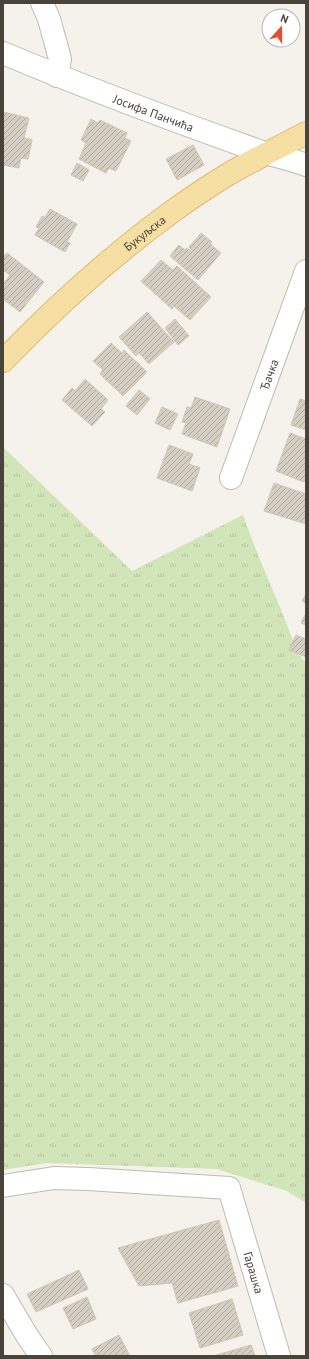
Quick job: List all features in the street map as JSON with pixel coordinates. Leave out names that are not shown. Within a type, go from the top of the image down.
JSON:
[{"type":"main road","name":"Букуљска","points":[[3,361],[74,291],[114,256],[155,224],[196,194],[238,168],[306,133]]},
{"type":"street","points":[[42,3],[49,19],[60,59],[57,76]]},
{"type":"street","name":"Јосифа Панчића","points":[[3,53],[57,76],[267,153],[306,165]]},
{"type":"street","name":"Ђачка","points":[[231,478],[306,271]]},
{"type":"street","name":"Гарашка","points":[[3,1186],[54,1178],[230,1188],[279,1356]]},
{"type":"street","points":[[3,1296],[41,1356]]},
{"type":"green space","points":[[3,447],[132,571],[243,515],[298,653],[306,663],[306,1203],[287,1191],[217,1169],[47,1163],[3,1170]]},
{"type":"building","points":[[3,112],[29,118],[24,138],[32,140],[28,159],[21,158],[19,168],[3,165]]},
{"type":"building","points":[[91,119],[98,123],[100,120],[127,133],[125,138],[131,141],[116,171],[109,168],[106,173],[79,159],[86,143],[81,140]]},
{"type":"building","points":[[193,145],[204,165],[177,180],[166,159]]},
{"type":"building","points":[[77,163],[89,170],[83,181],[71,175]]},
{"type":"building","points":[[50,209],[77,224],[67,242],[70,243],[65,252],[35,235],[39,228],[36,227],[42,216],[45,217]]},
{"type":"building","points":[[201,233],[212,242],[210,244],[221,253],[198,280],[170,256],[179,245],[185,250],[187,248],[192,252],[193,251],[189,247]]},
{"type":"building","points":[[7,253],[44,282],[20,312],[3,299],[3,284],[10,275],[3,270],[3,257]]},
{"type":"building","points":[[161,260],[173,270],[177,266],[211,297],[190,320],[174,306],[172,309],[141,281]]},
{"type":"building","points":[[147,312],[174,342],[149,364],[139,353],[136,356],[119,337]]},
{"type":"building","points":[[175,319],[189,336],[178,345],[165,328]]},
{"type":"building","points":[[111,343],[122,353],[124,350],[147,372],[123,396],[100,374],[103,370],[93,361]]},
{"type":"building","points":[[85,379],[108,400],[101,409],[105,412],[92,426],[62,400],[72,388],[75,391]]},
{"type":"building","points":[[139,390],[150,399],[137,415],[126,406]]},
{"type":"building","points":[[195,397],[230,409],[217,447],[182,434],[186,423],[182,422],[187,407],[191,408]]},
{"type":"building","points":[[300,399],[306,401],[306,430],[291,425]]},
{"type":"building","points":[[162,407],[178,414],[170,430],[155,423]]},
{"type":"building","points":[[290,433],[306,439],[306,477],[304,482],[276,471]]},
{"type":"building","points":[[169,445],[193,454],[189,464],[200,468],[192,491],[157,478]]},
{"type":"building","points":[[274,483],[306,494],[306,524],[264,511]]},
{"type":"building","points":[[306,594],[306,603],[302,601]]},
{"type":"building","points":[[306,613],[306,625],[301,623]]},
{"type":"building","points":[[296,635],[306,639],[306,657],[289,650]]},
{"type":"building","points":[[219,1220],[238,1286],[178,1303],[172,1283],[139,1286],[118,1248]]},
{"type":"building","points":[[79,1270],[88,1289],[36,1312],[27,1294]]},
{"type":"building","points":[[87,1297],[96,1319],[73,1329],[63,1308]]},
{"type":"building","points":[[232,1299],[243,1335],[200,1348],[189,1313]]},
{"type":"building","points":[[119,1335],[130,1356],[96,1356],[92,1349]]},
{"type":"building","points":[[251,1345],[255,1356],[213,1356]]}]
